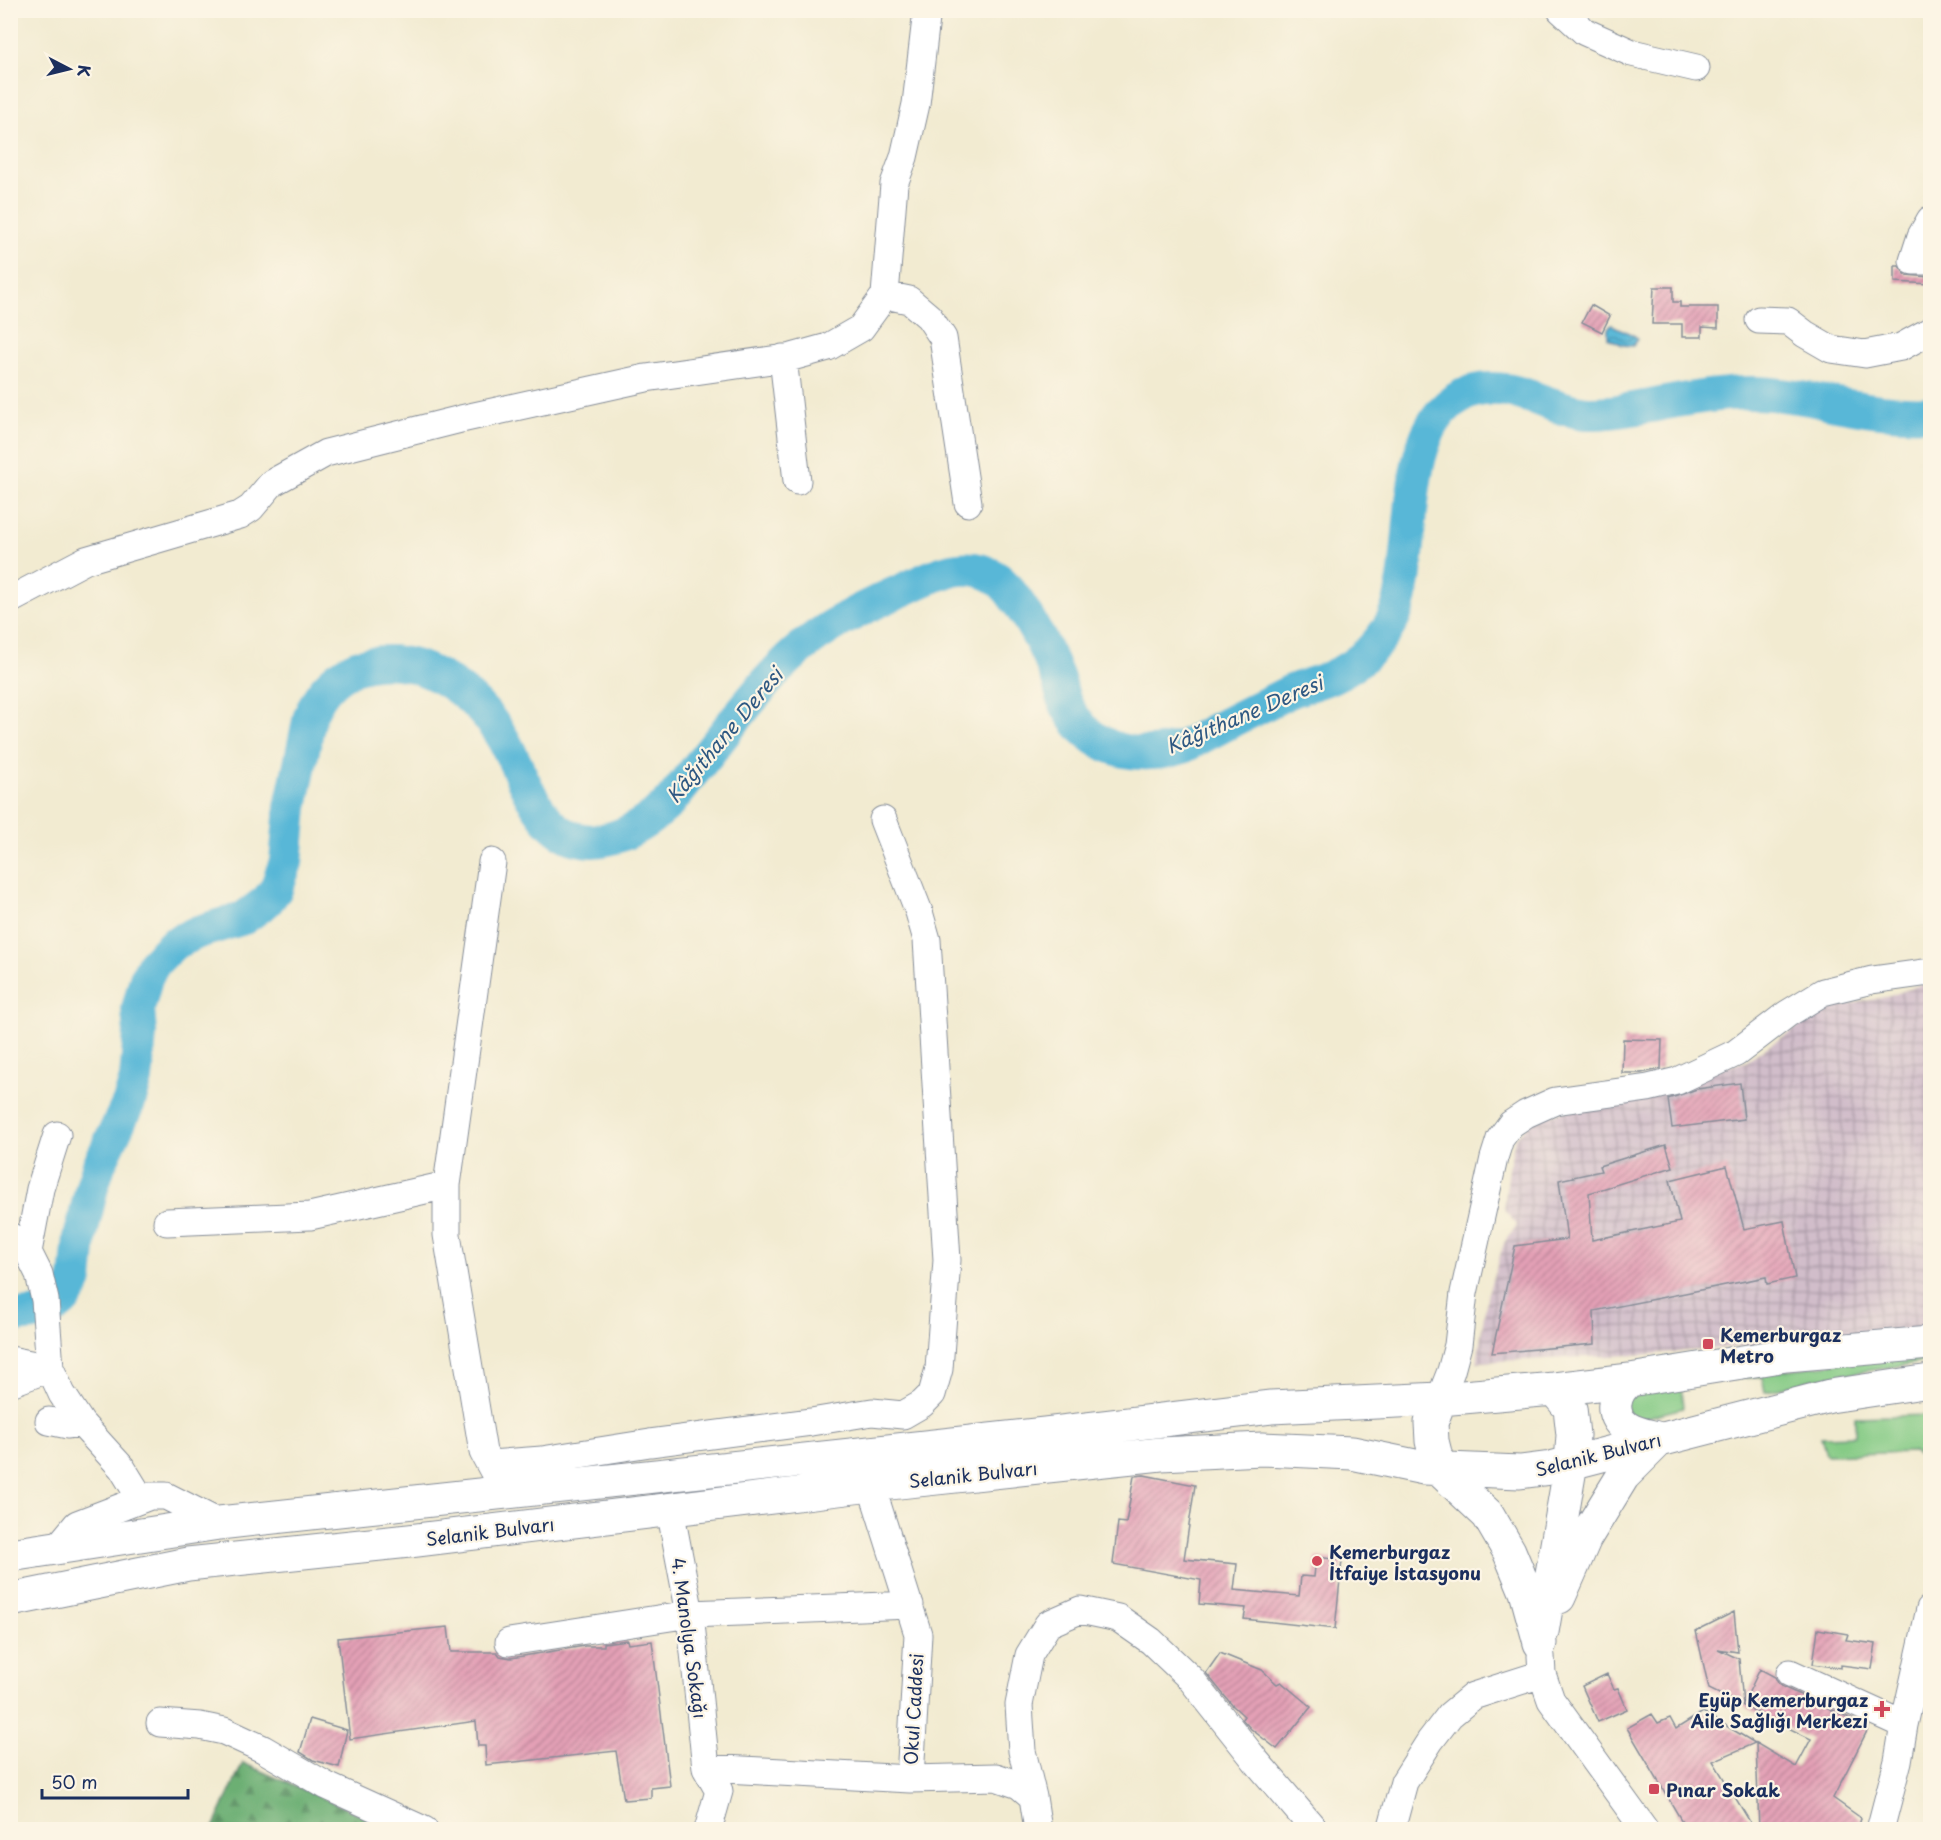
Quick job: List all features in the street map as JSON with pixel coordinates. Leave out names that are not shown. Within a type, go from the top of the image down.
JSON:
[{"type":"main road","name":"Selanik Bulvarı","points":[[10,1555],[219,1523],[1033,1436],[1272,1407],[1440,1399],[1554,1389],[1630,1380],[1786,1355],[1930,1343]]},
{"type":"main road","points":[[1541,1659],[1585,1538],[1623,1476],[1660,1439],[1627,1428],[1616,1417],[1614,1400],[1620,1387],[1630,1380]]},
{"type":"main road","name":"Selanik Bulvarı","points":[[10,1600],[188,1564],[1161,1454],[1262,1449],[1352,1453],[1424,1468],[1521,1472],[1570,1462],[1830,1396],[1930,1381]]},
{"type":"main road","points":[[1541,1659],[1573,1435],[1570,1408],[1554,1389]]},
{"type":"main road","points":[[1440,1399],[1431,1423],[1432,1441],[1439,1468],[1488,1515],[1509,1551],[1526,1592],[1541,1659]]},
{"type":"main road","points":[[455,1498],[460,1534]]},
{"type":"street","points":[[10,600],[86,560],[240,515],[251,508],[272,483],[326,453],[460,419],[636,380],[783,358],[828,346],[861,328],[885,295],[894,184],[904,157],[916,104],[927,10]]},
{"type":"street","points":[[1561,10],[1586,32],[1632,53],[1696,68]]},
{"type":"street","points":[[1930,220],[1921,236],[1913,261],[1930,261]]},
{"type":"street","points":[[885,295],[909,300],[929,317],[943,338],[968,503]]},
{"type":"street","points":[[1759,320],[1788,321],[1831,349],[1865,354],[1901,347],[1930,331]]},
{"type":"street","points":[[783,358],[797,481]]},
{"type":"street","points":[[490,1464],[542,1460],[872,1412],[903,1414],[922,1404],[932,1395],[939,1369],[947,1260],[927,940],[919,912],[883,820]]},
{"type":"street","points":[[492,862],[447,1185],[447,1235],[483,1452],[505,1492]]},
{"type":"street","points":[[1440,1399],[1458,1345],[1464,1293],[1494,1158],[1500,1139],[1510,1124],[1555,1101],[1648,1088],[1677,1081],[1736,1053],[1787,1014],[1823,992],[1872,980],[1930,972]]},
{"type":"street","points":[[57,1135],[19,1244],[39,1274],[45,1300],[48,1356],[62,1394],[81,1424],[122,1468],[141,1499]]},
{"type":"street","points":[[167,1222],[310,1216],[447,1185]]},
{"type":"street","points":[[10,1360],[48,1356]]},
{"type":"street","points":[[10,1383],[35,1375],[48,1356]]},
{"type":"street","points":[[49,1420],[68,1425],[81,1424]]},
{"type":"street","name":"Okul Caddesi","points":[[706,1768],[909,1779],[918,1634],[871,1485]]},
{"type":"street","points":[[58,1547],[77,1524],[150,1496],[166,1496],[219,1523]]},
{"type":"street","name":"4. Manolya Sokağı","points":[[670,1509],[690,1614],[706,1768]]},
{"type":"street","points":[[509,1642],[690,1614],[910,1605]]},
{"type":"street","points":[[1880,1830],[1898,1761],[1930,1609]]},
{"type":"street","points":[[1038,1830],[1034,1797],[1022,1751],[1019,1705],[1029,1655],[1048,1624],[1080,1610],[1118,1618],[1151,1641],[1191,1679],[1256,1761],[1315,1830]]},
{"type":"street","points":[[1391,1830],[1404,1782],[1450,1715],[1473,1696],[1541,1659],[1551,1700],[1645,1830]]},
{"type":"street","points":[[1790,1673],[1904,1725]]},
{"type":"street","points":[[160,1723],[200,1726],[224,1731],[263,1749],[327,1786],[424,1830]]},
{"type":"street","points":[[706,1768],[719,1791],[708,1830]]},
{"type":"street","points":[[909,1779],[996,1777],[1019,1785],[1034,1797]]},
{"type":"shaded area","points":[[1930,981],[1930,1330],[1652,1354],[1477,1362],[1487,1296],[1504,1243],[1517,1225],[1504,1209],[1515,1138],[1536,1119],[1744,1062],[1826,1009],[1890,996]]},
{"type":"green space","points":[[1930,1351],[1930,1361],[1814,1379],[1765,1392],[1762,1377],[1703,1381]]},
{"type":"green space","points":[[1681,1384],[1683,1408],[1640,1419],[1628,1418],[1625,1398]]},
{"type":"green space","points":[[1930,1415],[1930,1462],[1913,1452],[1826,1455],[1821,1437],[1855,1436],[1855,1417]]},
{"type":"green space","points":[[243,1763],[393,1829],[212,1830]]},
{"type":"water","points":[[1612,325],[1638,339],[1633,346],[1623,345],[1608,338],[1608,328]]},
{"type":"building","points":[[1895,266],[1899,266],[1906,275],[1930,277],[1930,284],[1895,282]]},
{"type":"building","points":[[1654,287],[1673,287],[1673,302],[1680,302],[1680,307],[1718,307],[1718,328],[1702,327],[1702,337],[1682,337],[1682,324],[1652,324]]},
{"type":"building","points":[[1591,305],[1610,316],[1602,332],[1582,322]]},
{"type":"building","points":[[1623,1039],[1662,1040],[1661,1069],[1641,1073],[1622,1073]]},
{"type":"building","points":[[1740,1083],[1744,1119],[1672,1128],[1668,1099],[1697,1089]]},
{"type":"building","points":[[1666,1145],[1673,1167],[1589,1193],[1592,1240],[1680,1222],[1670,1180],[1727,1166],[1744,1229],[1784,1221],[1795,1278],[1767,1284],[1766,1277],[1594,1311],[1595,1344],[1492,1353],[1515,1246],[1567,1239],[1559,1180],[1601,1171],[1599,1166]]},
{"type":"building","points":[[1144,1475],[1195,1485],[1184,1559],[1237,1564],[1234,1590],[1299,1596],[1301,1576],[1314,1577],[1316,1557],[1342,1560],[1335,1629],[1244,1619],[1246,1608],[1199,1604],[1201,1580],[1113,1564],[1118,1522],[1126,1523],[1134,1476]]},
{"type":"building","points":[[1734,1612],[1738,1652],[1718,1649],[1739,1659],[1743,1704],[1760,1669],[1775,1677],[1783,1687],[1869,1727],[1833,1798],[1861,1818],[1858,1830],[1759,1830],[1756,1743],[1796,1767],[1811,1739],[1709,1689],[1696,1631]]},
{"type":"building","points":[[448,1627],[451,1652],[497,1652],[500,1656],[511,1658],[585,1646],[604,1646],[604,1643],[627,1640],[628,1644],[652,1641],[670,1786],[651,1788],[651,1798],[624,1800],[616,1751],[486,1765],[485,1746],[478,1746],[476,1721],[350,1739],[338,1638]]},
{"type":"building","points":[[1818,1629],[1848,1634],[1846,1640],[1876,1644],[1872,1669],[1813,1664]]},
{"type":"building","points":[[1220,1653],[1262,1670],[1277,1684],[1281,1682],[1311,1707],[1277,1749],[1251,1729],[1242,1719],[1244,1716],[1206,1673]]},
{"type":"building","points":[[1607,1674],[1614,1689],[1618,1688],[1627,1709],[1598,1722],[1582,1686]]},
{"type":"building","points":[[1703,1712],[1755,1743],[1713,1761],[1755,1830],[1687,1830],[1627,1728],[1652,1714],[1658,1723],[1670,1718],[1676,1729]]},
{"type":"building","points":[[310,1719],[347,1730],[339,1767],[313,1760],[300,1752]]},
{"type":"waterway","name":"Kâğıthane Deresi","points":[[10,1316],[32,1315],[51,1310],[59,1305],[71,1290],[76,1279],[80,1238],[92,1187],[99,1165],[129,1102],[136,1079],[140,1033],[138,1009],[146,978],[153,964],[173,944],[198,932],[244,918],[267,901],[276,889],[286,862],[291,807],[310,716],[325,689],[348,671],[368,664],[388,662],[428,671],[446,680],[463,693],[492,722],[534,800],[547,819],[562,832],[577,839],[593,841],[610,839],[642,824],[670,802],[756,694],[806,644],[856,612],[931,577],[954,570],[976,569],[998,579],[1021,607],[1049,658],[1067,706],[1079,724],[1104,744],[1119,750],[1134,753],[1166,751],[1183,747],[1287,693],[1343,671],[1362,658],[1378,641],[1396,612],[1403,586],[1414,488],[1420,457],[1430,429],[1447,406],[1471,392],[1501,389],[1573,411],[1588,413],[1620,411],[1739,393],[1775,394],[1885,412],[1930,413]]},
{"type":"place","name":"Kemerburgaz Metro","points":[[1708,1344]]},
{"type":"place","name":"Kemerburgaz İtfaiye İstasyonu","points":[[1317,1561]]},
{"type":"place","name":"Eyüp Kemerburgaz Aile Sağlığı Merkezi","points":[[1882,1709]]},
{"type":"place","name":"Pınar Sokak","points":[[1654,1789]]}]
